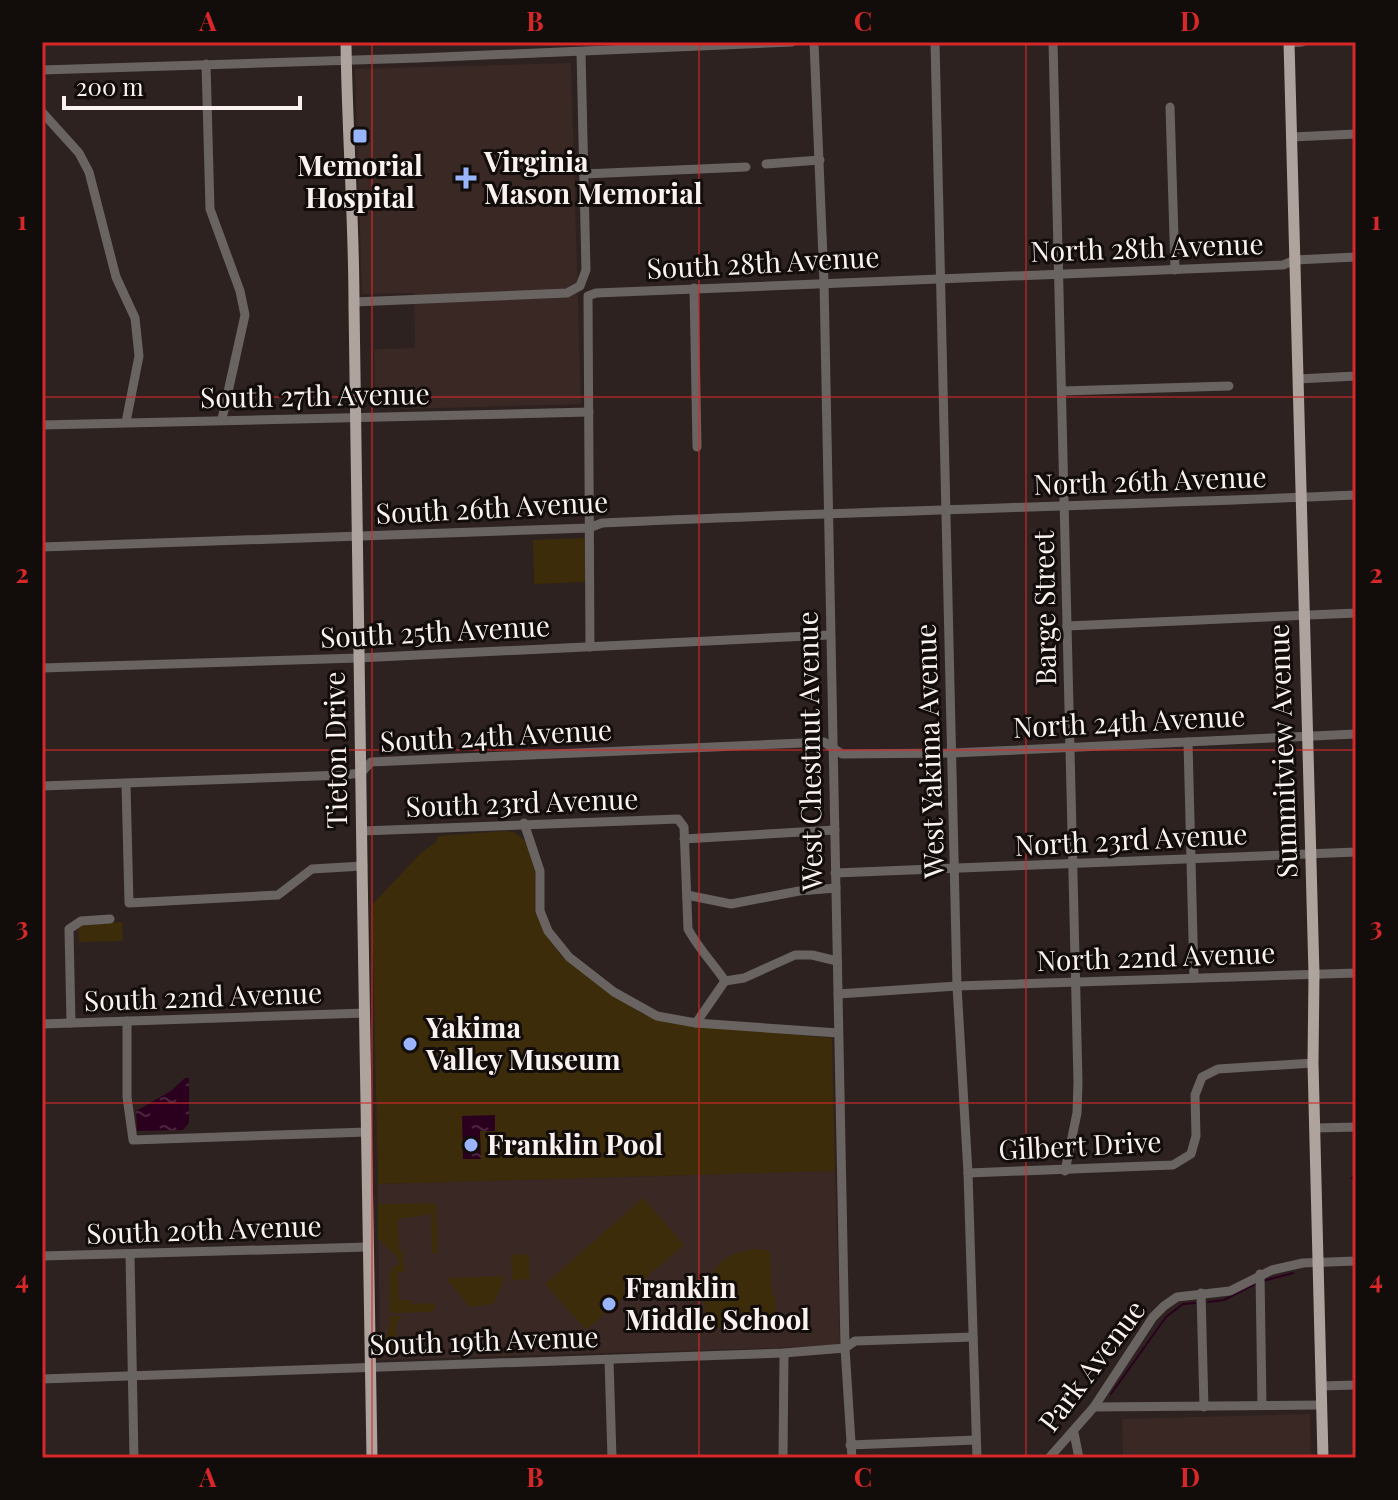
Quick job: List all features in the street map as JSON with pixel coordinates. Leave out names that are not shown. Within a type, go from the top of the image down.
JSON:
[{"type":"main road","name":"Tieton Drive","points":[[346,42],[354,302],[355,537],[372,1458]]},
{"type":"main road","name":"Summitview Avenue","points":[[1289,42],[1314,974],[1313,1063],[1323,1458]]},
{"type":"street","points":[[42,70],[792,42]]},
{"type":"street","name":"West Chestnut Avenue","points":[[814,42],[824,282],[826,512],[845,1348],[852,1458]]},
{"type":"street","name":"West Yakima Avenue","points":[[935,42],[957,986],[968,1173],[977,1458]]},
{"type":"street","name":"Barge Street","points":[[1053,42],[1076,982],[1077,1113],[1065,1171]]},
{"type":"street","points":[[1289,42],[1302,42]]},
{"type":"street","points":[[354,302],[567,293],[580,286],[586,270],[581,52]]},
{"type":"street","points":[[206,64],[210,209],[240,291],[245,315],[222,419]]},
{"type":"street","points":[[1170,107],[1175,270]]},
{"type":"street","points":[[42,112],[79,153],[89,172],[116,277],[135,318],[139,356],[126,422]]},
{"type":"street","points":[[1292,137],[1356,134]]},
{"type":"street","points":[[766,164],[820,160]]},
{"type":"street","points":[[584,174],[746,167]]},
{"type":"street","name":"North 28th Avenue","points":[[940,277],[1283,265],[1295,260],[1356,257]]},
{"type":"street","name":"South 28th Avenue","points":[[589,412],[588,296],[596,293],[940,277]]},
{"type":"street","points":[[694,288],[697,447]]},
{"type":"street","points":[[1298,379],[1356,376]]},
{"type":"street","points":[[1062,391],[1229,386]]},
{"type":"street","points":[[589,412],[590,647]]},
{"type":"street","name":"South 27th Avenue","points":[[42,425],[589,412]]},
{"type":"street","name":"North 26th Avenue","points":[[945,509],[1356,495]]},
{"type":"street","name":"South 26th Avenue","points":[[42,547],[589,528],[602,523],[945,509]]},
{"type":"street","points":[[1067,626],[1356,613]]},
{"type":"street","name":"South 25th Avenue","points":[[42,668],[358,658],[829,635]]},
{"type":"street","name":"North 24th Avenue","points":[[952,753],[1356,734]]},
{"type":"street","name":"South 24th Avenue","points":[[42,786],[361,773],[371,762],[387,761],[824,742],[833,751],[842,754],[952,753]]},
{"type":"street","points":[[1188,742],[1194,978]]},
{"type":"street","points":[[126,784],[129,903],[278,895],[312,869],[363,866]]},
{"type":"street","name":"South 23rd Avenue","points":[[362,831],[678,819],[682,822],[684,839]]},
{"type":"street","points":[[524,823],[540,871],[540,911],[548,931],[569,957],[614,992],[657,1016],[696,1023],[838,1033]]},
{"type":"street","points":[[725,981],[688,929],[684,839],[835,830]]},
{"type":"street","name":"North 23rd Avenue","points":[[956,870],[1356,852]]},
{"type":"street","points":[[835,873],[956,870]]},
{"type":"street","points":[[687,895],[731,904],[799,891],[836,888]]},
{"type":"street","points":[[71,1023],[69,929],[81,921],[110,919]]},
{"type":"street","points":[[696,1023],[725,981],[744,978],[795,955],[812,955],[837,961]]},
{"type":"street","name":"North 22nd Avenue","points":[[957,986],[1356,973]]},
{"type":"street","points":[[838,994],[957,986]]},
{"type":"street","name":"South 22nd Avenue","points":[[42,1024],[365,1013]]},
{"type":"street","points":[[127,1021],[127,1097],[133,1140],[367,1132]]},
{"type":"street","name":"Gilbert Drive","points":[[968,1173],[1173,1165],[1191,1154],[1196,1136],[1195,1095],[1202,1077],[1218,1069],[1313,1063]]},
{"type":"street","points":[[1316,1128],[1356,1127]]},
{"type":"street","name":"South 20th Avenue","points":[[42,1256],[368,1247]]},
{"type":"street","points":[[130,1255],[134,1458]]},
{"type":"street","name":"Park Avenue","points":[[1049,1458],[1094,1407],[1153,1317],[1177,1297],[1230,1291],[1289,1266],[1356,1261]]},
{"type":"street","points":[[1260,1279],[1262,1405]]},
{"type":"street","points":[[1201,1293],[1204,1407]]},
{"type":"street","name":"South 19th Avenue","points":[[42,1379],[784,1353],[845,1348],[855,1341],[973,1337]]},
{"type":"street","points":[[783,1458],[784,1353]]},
{"type":"street","points":[[609,1360],[612,1458]]},
{"type":"street","points":[[1321,1386],[1356,1385]]},
{"type":"street","points":[[1094,1407],[1322,1405]]},
{"type":"street","points":[[1074,1433],[1079,1458]]},
{"type":"street","points":[[850,1445],[976,1440]]},
{"type":"shaded area","name":"Virginia Mason Memorial","points":[[571,63],[581,404],[403,409],[402,391],[375,392],[374,349],[415,348],[414,293],[362,294],[355,69]]},
{"type":"shaded area","points":[[585,538],[586,582],[534,584],[533,540]]},
{"type":"shaded area","points":[[514,832],[528,843],[535,866],[538,916],[562,957],[642,1014],[671,1023],[832,1038],[835,1171],[378,1184],[372,905],[421,853],[436,842],[438,836]]},
{"type":"shaded area","points":[[122,922],[123,941],[79,942],[78,924]]},
{"type":"shaded area","name":"Franklin Middle School","points":[[835,1171],[840,1346],[380,1360],[378,1184]]},
{"type":"shaded area","points":[[643,1198],[684,1245],[586,1330],[545,1284]]},
{"type":"shaded area","points":[[436,1203],[438,1253],[432,1253],[431,1214],[398,1219],[399,1250],[403,1251],[404,1272],[398,1272],[399,1300],[411,1300],[412,1304],[435,1303],[436,1308],[431,1312],[390,1313],[389,1275],[394,1266],[399,1265],[398,1258],[378,1238],[378,1204]]},
{"type":"shaded area","points":[[753,1249],[770,1251],[776,1318],[771,1325],[708,1328],[705,1300],[710,1276],[726,1259]]},
{"type":"shaded area","points":[[529,1254],[530,1279],[512,1280],[511,1255]]},
{"type":"shaded area","points":[[505,1276],[494,1304],[470,1307],[446,1278]]},
{"type":"shaded area","points":[[390,1316],[402,1316],[396,1323],[397,1357],[386,1355],[381,1346],[389,1331]]},
{"type":"shaded area","points":[[1310,1414],[1311,1458],[1123,1458],[1122,1419]]},
{"type":"water","points":[[189,1078],[189,1123],[183,1130],[137,1131],[136,1111],[171,1091]]},
{"type":"water","name":"Franklin Pool","points":[[495,1115],[495,1131],[480,1131],[481,1159],[463,1159],[462,1116]]},
{"type":"waterway","points":[[1352,1178],[1356,1173]]},
{"type":"waterway","points":[[1263,1281],[1293,1273]]},
{"type":"waterway","points":[[1208,1302],[1224,1300],[1257,1283]]},
{"type":"waterway","points":[[1111,1394],[1166,1317],[1183,1304],[1195,1303]]},
{"type":"place","name":"Memorial Hospital","points":[[360,136]]},
{"type":"place","name":"Virginia Mason Memorial","points":[[466,178]]},
{"type":"place","name":"Yakima Valley Museum","points":[[410,1044]]},
{"type":"place","name":"Franklin Pool","points":[[471,1145]]},
{"type":"place","name":"Franklin Middle School","points":[[609,1304]]}]
